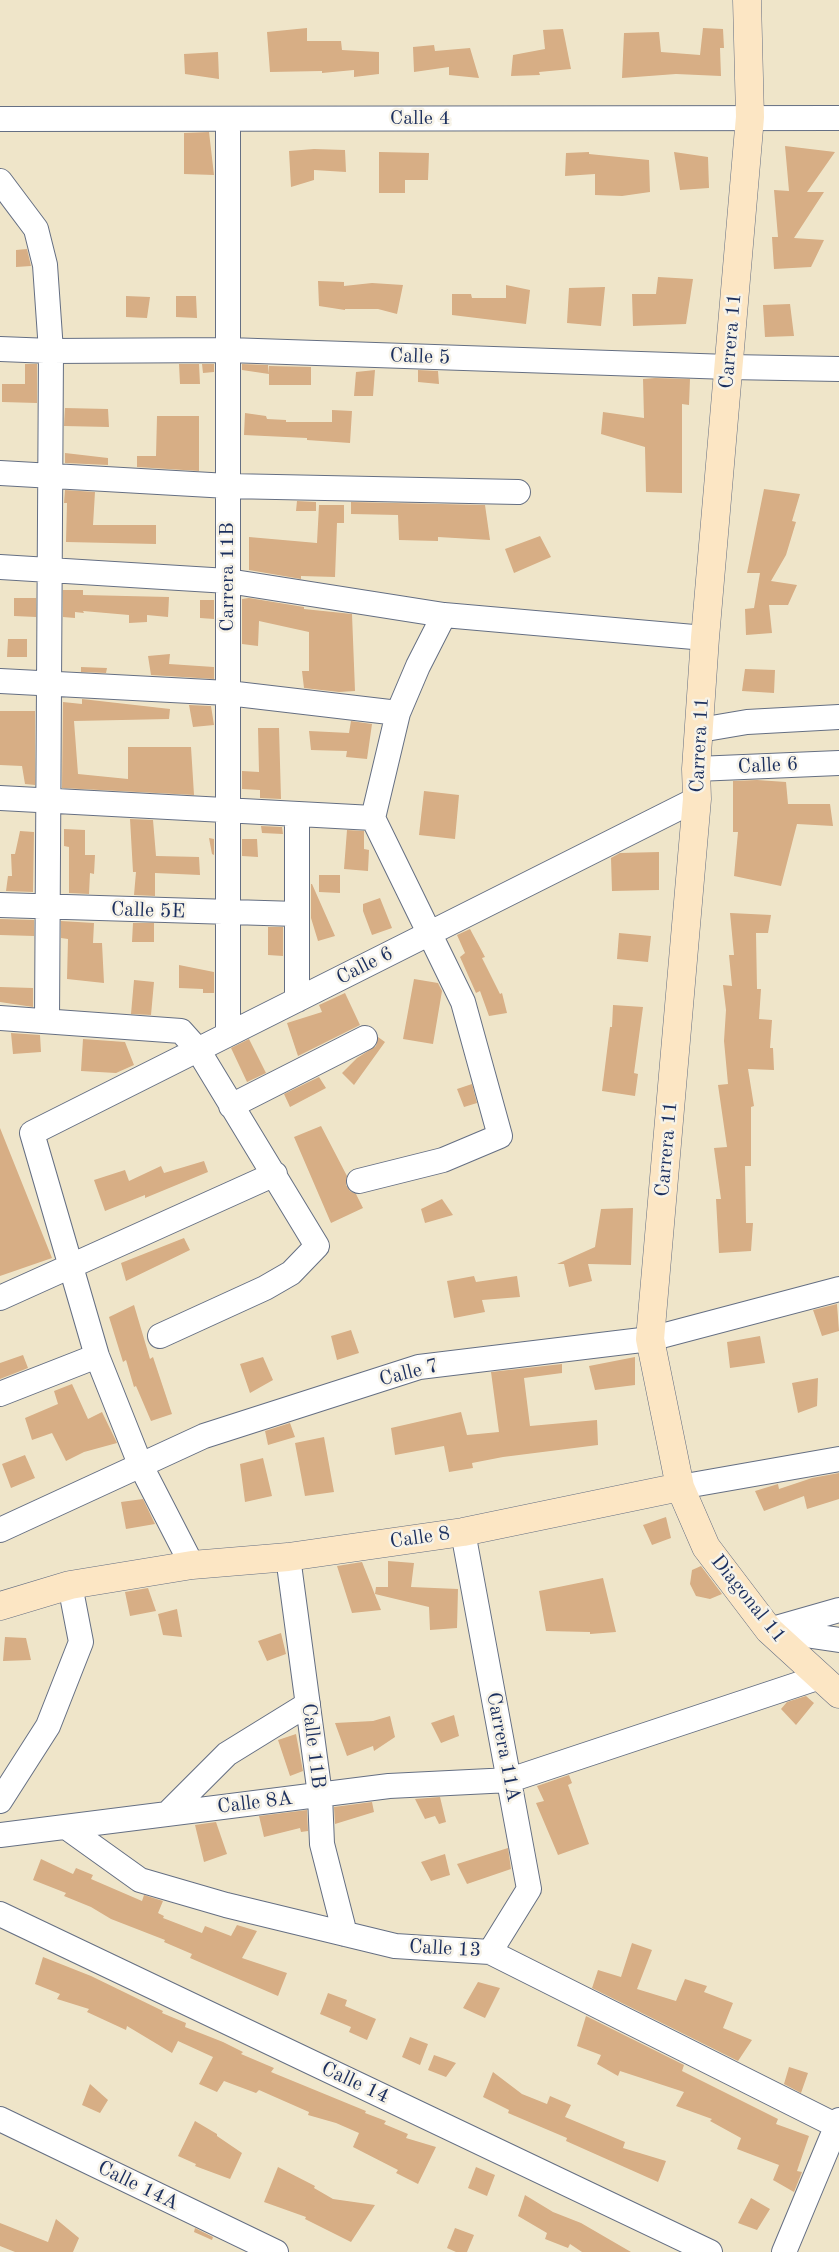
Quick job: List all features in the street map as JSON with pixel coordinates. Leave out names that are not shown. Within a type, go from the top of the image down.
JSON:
[{"type":"street","name":"Carrera 11","points":[[680,1487],[650,1339],[697,799],[696,769],[705,638],[750,117],[747,0]]},
{"type":"street","name":"Calle 4","points":[[0,118],[228,120],[839,118]]},
{"type":"street","name":"Carrera 11B","points":[[228,120],[228,1034]]},
{"type":"street","points":[[0,181],[36,230],[45,266],[50,351],[47,1020]]},
{"type":"street","name":"Calle 5","points":[[0,349],[50,351],[228,350],[839,369]]},
{"type":"street","points":[[0,473],[228,486],[518,492]]},
{"type":"street","points":[[0,567],[228,581],[444,615],[705,638]]},
{"type":"street","points":[[359,1181],[443,1160],[500,1136],[463,1002],[373,818],[398,713],[418,666],[444,615]]},
{"type":"street","points":[[0,681],[228,692],[398,713]]},
{"type":"street","points":[[700,730],[747,722],[839,717]]},
{"type":"street","name":"Calle 6","points":[[696,769],[839,763]]},
{"type":"street","points":[[0,798],[373,818]]},
{"type":"street","name":"Calle 6","points":[[70,1267],[32,1133],[697,799]]},
{"type":"street","points":[[297,814],[297,1000]]},
{"type":"street","name":"Calle 5E","points":[[0,905],[48,908],[297,914]]},
{"type":"street","points":[[0,1018],[181,1031],[198,1050],[317,1246],[291,1273],[265,1288],[160,1336]]},
{"type":"street","points":[[231,1106],[365,1038]]},
{"type":"street","points":[[0,1298],[275,1174]]},
{"type":"street","points":[[70,1267],[97,1356],[140,1464],[192,1566]]},
{"type":"street","name":"Calle 7","points":[[0,1530],[204,1436],[419,1367],[650,1339],[839,1289]]},
{"type":"street","points":[[0,1394],[97,1356]]},
{"type":"street","name":"Calle 8","points":[[0,1606],[70,1585],[192,1566],[288,1556],[463,1532],[680,1487],[839,1459]]},
{"type":"street","name":"Diagonal 11","points":[[680,1487],[706,1547],[768,1630],[829,1685]]},
{"type":"street","name":"Carrera 11A","points":[[463,1532],[529,1889],[490,1952]]},
{"type":"street","name":"Calle 11B","points":[[288,1556],[320,1795],[322,1844],[345,1934]]},
{"type":"street","points":[[0,1801],[48,1726],[81,1642],[70,1585]]},
{"type":"street","points":[[768,1630],[839,1610]]},
{"type":"street","points":[[768,1630],[839,1640]]},
{"type":"street","name":"Calle 8A","points":[[0,1835],[389,1786],[510,1780],[829,1685]]},
{"type":"street","points":[[167,1814],[227,1754],[308,1704]]},
{"type":"street","name":"Calle 13","points":[[66,1827],[140,1880],[226,1905],[395,1946],[490,1952],[838,2124]]},
{"type":"street","name":"Calle 14","points":[[0,1914],[710,2252]]},
{"type":"street","name":"Calle 14A","points":[[0,2119],[276,2252]]},
{"type":"street","points":[[784,2252],[838,2124]]},
{"type":"building","points":[[307,28],[307,41],[341,41],[342,50],[379,52],[379,74],[354,77],[354,70],[322,73],[322,71],[270,72],[267,32]]},
{"type":"building","points":[[703,28],[723,29],[724,48],[720,48],[721,76],[676,74],[622,78],[624,33],[659,32],[661,52],[700,55]]},
{"type":"building","points":[[563,29],[571,69],[539,72],[540,75],[511,76],[513,55],[545,49],[543,30]]},
{"type":"building","points":[[434,45],[435,51],[470,48],[479,78],[449,75],[449,67],[414,72],[413,47]]},
{"type":"building","points":[[218,52],[219,79],[185,74],[184,54]]},
{"type":"building","points":[[209,132],[214,175],[184,174],[184,133]]},
{"type":"building","points":[[785,146],[835,152],[807,192],[824,192],[794,238],[824,240],[811,267],[774,269],[772,237],[778,237],[774,190],[789,191]]},
{"type":"building","points":[[314,149],[345,150],[346,172],[314,170],[314,180],[291,187],[289,151]]},
{"type":"building","points":[[379,152],[429,153],[428,180],[405,180],[405,193],[379,193]]},
{"type":"building","points":[[589,152],[589,154],[649,160],[650,192],[622,196],[595,195],[595,174],[565,176],[566,153]]},
{"type":"building","points":[[674,152],[708,157],[709,188],[680,190]]},
{"type":"building","points":[[27,249],[31,266],[16,267],[16,250]]},
{"type":"building","points":[[658,277],[693,279],[686,324],[633,326],[632,294],[656,294]]},
{"type":"building","points":[[318,281],[344,282],[344,286],[372,283],[403,285],[397,314],[378,309],[345,310],[319,306]]},
{"type":"building","points":[[506,285],[530,290],[526,324],[452,315],[452,294],[471,294],[472,298],[506,298]]},
{"type":"building","points":[[605,287],[601,326],[567,323],[569,288]]},
{"type":"building","points":[[126,296],[150,297],[147,318],[126,317]]},
{"type":"building","points":[[176,296],[196,296],[197,318],[176,317]]},
{"type":"building","points":[[790,304],[794,336],[765,337],[763,305]]},
{"type":"building","points":[[25,364],[37,364],[37,403],[2,402],[2,384],[25,384]]},
{"type":"building","points":[[179,364],[199,364],[200,384],[180,384]]},
{"type":"building","points":[[202,364],[214,364],[214,372],[203,373]]},
{"type":"building","points":[[242,364],[268,365],[269,374],[242,370]]},
{"type":"building","points":[[269,366],[311,367],[311,385],[269,385]]},
{"type":"building","points":[[375,370],[373,396],[354,396],[356,372]]},
{"type":"building","points":[[418,370],[438,371],[439,384],[418,382]]},
{"type":"building","points":[[643,379],[690,379],[689,405],[682,404],[682,493],[646,492],[645,447],[601,434],[603,412],[644,418]]},
{"type":"building","points":[[65,408],[108,409],[109,427],[64,426]]},
{"type":"building","points":[[332,410],[352,411],[350,443],[307,440],[307,438],[244,435],[245,413],[266,416],[267,419],[286,420],[286,422],[332,422]]},
{"type":"building","points":[[157,416],[199,416],[199,471],[137,467],[137,456],[156,456]]},
{"type":"building","points":[[65,453],[108,458],[108,465],[65,463]]},
{"type":"building","points":[[764,489],[800,494],[792,521],[796,522],[786,555],[771,581],[797,585],[788,605],[769,605],[772,633],[746,635],[745,609],[754,608],[760,573],[747,573]]},
{"type":"building","points":[[65,490],[95,492],[93,525],[156,525],[156,544],[66,542],[67,503],[64,503]]},
{"type":"building","points":[[297,501],[316,502],[316,511],[296,511]]},
{"type":"building","points":[[351,502],[485,505],[490,540],[438,537],[438,541],[399,540],[398,515],[351,514]]},
{"type":"building","points":[[319,505],[344,505],[344,523],[337,523],[335,577],[301,576],[301,579],[249,570],[249,537],[317,543]]},
{"type":"building","points":[[540,536],[551,557],[514,573],[505,549]]},
{"type":"building","points":[[63,590],[83,590],[83,595],[169,597],[168,617],[147,615],[147,622],[129,623],[129,615],[83,611],[84,613],[75,612],[75,618],[63,617]]},
{"type":"building","points":[[14,598],[36,598],[36,617],[14,616]]},
{"type":"building","points":[[249,598],[304,607],[304,609],[352,614],[355,691],[339,692],[304,688],[302,671],[309,671],[309,632],[259,621],[258,646],[242,644],[242,599]]},
{"type":"building","points":[[200,600],[214,600],[214,619],[200,618]]},
{"type":"building","points":[[8,639],[27,639],[27,657],[7,657]]},
{"type":"building","points":[[170,654],[169,664],[214,667],[214,679],[151,675],[148,656]]},
{"type":"building","points":[[81,667],[107,668],[106,673],[81,672]]},
{"type":"building","points":[[745,669],[775,670],[774,693],[742,691]]},
{"type":"building","points":[[82,699],[170,709],[169,719],[74,721],[78,774],[128,779],[128,747],[191,747],[194,795],[62,788],[63,702],[82,704]]},
{"type":"building","points":[[189,705],[211,706],[214,725],[193,727]]},
{"type":"building","points":[[0,711],[35,711],[35,785],[25,784],[22,766],[0,765]]},
{"type":"building","points":[[351,721],[372,724],[367,759],[346,757],[347,751],[311,750],[309,731],[349,733]]},
{"type":"building","points":[[258,728],[279,728],[281,799],[260,798],[260,790],[242,789],[242,771],[259,772]]},
{"type":"building","points":[[733,781],[786,782],[788,804],[830,804],[833,826],[797,824],[781,886],[734,876],[738,832],[733,832]]},
{"type":"building","points":[[424,791],[459,795],[455,839],[419,835]]},
{"type":"building","points":[[130,819],[153,820],[156,856],[199,857],[200,875],[155,873],[155,896],[134,895],[136,872],[133,872]]},
{"type":"building","points":[[261,826],[282,827],[283,834],[262,833]]},
{"type":"building","points":[[64,829],[85,830],[85,855],[95,855],[94,874],[90,873],[89,894],[69,893],[69,847],[64,846]]},
{"type":"building","points":[[347,830],[364,831],[364,849],[369,850],[368,871],[344,869]]},
{"type":"building","points":[[20,831],[34,832],[33,892],[6,891],[8,876],[12,876],[11,854],[15,854]]},
{"type":"building","points":[[209,838],[214,839],[214,855],[212,854]]},
{"type":"building","points":[[242,839],[257,839],[258,857],[242,856]]},
{"type":"building","points":[[659,852],[659,890],[612,891],[611,858],[620,853]]},
{"type":"building","points":[[319,875],[340,875],[340,893],[319,892]]},
{"type":"building","points":[[311,884],[335,936],[318,941],[311,918]]},
{"type":"building","points":[[380,898],[392,928],[372,935],[363,911],[363,904]]},
{"type":"building","points":[[730,913],[771,915],[768,933],[756,933],[757,989],[761,989],[759,1019],[772,1020],[770,1048],[773,1048],[774,1070],[748,1069],[754,1106],[751,1107],[751,1166],[745,1166],[746,1223],[753,1223],[751,1251],[719,1253],[716,1199],[721,1199],[714,1148],[727,1147],[718,1085],[728,1084],[724,1041],[726,1010],[723,985],[732,986],[729,955],[734,955]]},
{"type":"building","points":[[0,919],[34,920],[34,936],[0,935]]},
{"type":"building","points":[[61,921],[94,923],[93,943],[102,943],[104,983],[67,979],[68,939],[61,938]]},
{"type":"building","points":[[133,923],[154,923],[154,942],[132,942]]},
{"type":"building","points":[[268,927],[283,927],[283,956],[268,955]]},
{"type":"building","points":[[470,929],[485,957],[482,958],[500,994],[502,993],[507,1013],[489,1016],[480,991],[476,993],[460,957],[465,953],[457,935]]},
{"type":"building","points":[[619,933],[651,936],[648,962],[617,959]]},
{"type":"building","points":[[179,965],[214,972],[214,993],[203,993],[203,989],[179,988]]},
{"type":"building","points":[[414,979],[438,983],[442,991],[433,1044],[403,1039]]},
{"type":"building","points":[[134,980],[154,982],[151,1015],[131,1014]]},
{"type":"building","points":[[0,987],[33,988],[33,1007],[0,1002]]},
{"type":"building","points":[[345,993],[360,1025],[298,1056],[287,1023],[322,1012],[319,1005]]},
{"type":"building","points":[[613,1005],[643,1007],[634,1073],[638,1074],[635,1096],[602,1091],[610,1027],[612,1027]]},
{"type":"building","points":[[11,1033],[40,1035],[41,1052],[13,1054]]},
{"type":"building","points":[[378,1037],[385,1042],[354,1085],[342,1073],[357,1058],[376,1046]]},
{"type":"building","points":[[83,1039],[125,1042],[134,1065],[116,1073],[81,1071]]},
{"type":"building","points":[[249,1039],[266,1073],[247,1082],[231,1048]]},
{"type":"building","points":[[319,1077],[326,1088],[290,1107],[284,1094]]},
{"type":"building","points":[[472,1084],[477,1103],[464,1107],[457,1089]]},
{"type":"building","points":[[321,1126],[347,1176],[346,1185],[350,1191],[356,1194],[363,1208],[331,1223],[294,1137]]},
{"type":"building","points":[[0,1128],[52,1258],[0,1276]]},
{"type":"building","points":[[204,1161],[208,1172],[145,1198],[145,1195],[105,1211],[94,1180],[125,1170],[129,1181],[161,1166],[164,1173]]},
{"type":"building","points":[[442,1199],[453,1215],[425,1223],[421,1209]]},
{"type":"building","points":[[633,1208],[631,1265],[588,1264],[592,1281],[569,1287],[564,1264],[557,1264],[595,1247],[601,1209]]},
{"type":"building","points":[[184,1238],[190,1250],[126,1281],[121,1263]]},
{"type":"building","points":[[474,1276],[476,1282],[517,1276],[520,1297],[482,1300],[485,1312],[454,1318],[447,1281]]},
{"type":"building","points":[[837,1304],[839,1331],[822,1336],[813,1310]]},
{"type":"building","points":[[134,1305],[150,1359],[153,1357],[172,1414],[151,1421],[136,1386],[134,1387],[126,1360],[123,1362],[109,1317]]},
{"type":"building","points":[[351,1330],[359,1353],[337,1360],[331,1336]]},
{"type":"building","points":[[760,1336],[765,1363],[730,1368],[727,1342]]},
{"type":"building","points":[[23,1355],[28,1368],[0,1379],[0,1363]]},
{"type":"building","points":[[263,1357],[273,1380],[250,1393],[240,1364]]},
{"type":"building","points":[[635,1357],[635,1385],[595,1390],[589,1366]]},
{"type":"building","points":[[562,1364],[562,1373],[524,1378],[530,1426],[597,1420],[598,1445],[503,1457],[472,1463],[473,1468],[449,1472],[444,1446],[395,1455],[391,1428],[461,1412],[467,1435],[499,1432],[491,1372]]},
{"type":"building","points":[[818,1378],[817,1406],[798,1413],[792,1383]]},
{"type":"building","points":[[72,1384],[88,1419],[102,1412],[117,1443],[84,1452],[66,1461],[52,1433],[32,1440],[25,1418],[58,1404],[54,1391]]},
{"type":"building","points":[[290,1423],[295,1437],[268,1445],[265,1431]]},
{"type":"building","points":[[324,1437],[334,1492],[305,1496],[295,1443]]},
{"type":"building","points":[[25,1455],[35,1478],[11,1488],[2,1464]]},
{"type":"building","points":[[263,1458],[272,1496],[245,1502],[240,1464]]},
{"type":"building","points":[[839,1473],[839,1499],[807,1509],[804,1496],[764,1511],[755,1491],[778,1484],[779,1489],[812,1478]]},
{"type":"building","points":[[143,1499],[155,1524],[126,1529],[121,1502]]},
{"type":"building","points":[[666,1517],[671,1538],[652,1545],[643,1525]]},
{"type":"building","points":[[388,1561],[414,1563],[411,1587],[458,1589],[457,1628],[430,1630],[429,1607],[375,1594],[376,1587],[388,1587]]},
{"type":"building","points":[[362,1562],[381,1610],[352,1613],[337,1566]]},
{"type":"building","points":[[701,1566],[722,1594],[710,1599],[696,1596],[690,1584],[692,1570]]},
{"type":"building","points":[[603,1578],[616,1632],[590,1634],[590,1632],[546,1631],[539,1591]]},
{"type":"building","points":[[148,1588],[156,1611],[130,1616],[125,1592]]},
{"type":"building","points":[[177,1609],[182,1637],[163,1635],[158,1614]]},
{"type":"building","points":[[281,1633],[286,1654],[267,1661],[258,1641]]},
{"type":"building","points":[[5,1637],[26,1638],[31,1660],[3,1661]]},
{"type":"building","points":[[806,1696],[814,1703],[796,1725],[781,1709],[787,1702]]},
{"type":"building","points":[[454,1715],[459,1736],[441,1743],[431,1723]]},
{"type":"building","points":[[390,1716],[395,1737],[374,1751],[373,1746],[347,1756],[335,1723],[373,1721]]},
{"type":"building","points":[[296,1734],[303,1771],[290,1776],[278,1740]]},
{"type":"building","points":[[569,1775],[572,1783],[568,1785],[589,1844],[558,1855],[536,1803],[544,1801],[537,1786]]},
{"type":"building","points":[[440,1797],[446,1822],[439,1824],[435,1816],[425,1819],[415,1799]]},
{"type":"building","points":[[372,1802],[374,1812],[335,1824],[334,1807]]},
{"type":"building","points":[[307,1810],[308,1831],[301,1832],[300,1828],[264,1837],[259,1816]]},
{"type":"building","points":[[216,1822],[227,1854],[204,1862],[195,1825]]},
{"type":"building","points":[[508,1848],[511,1869],[467,1884],[457,1864]]},
{"type":"building","points":[[445,1854],[450,1875],[431,1881],[421,1862]]},
{"type":"building","points":[[41,1859],[73,1874],[76,1868],[93,1875],[91,1879],[142,1901],[144,1895],[163,1901],[158,1913],[164,1916],[163,1918],[202,1933],[205,1926],[231,1936],[237,1925],[257,1931],[242,1958],[287,1973],[278,1996],[190,1958],[192,1954],[164,1942],[165,1940],[111,1919],[91,1907],[64,1896],[66,1893],[33,1880]]},
{"type":"building","points":[[632,1943],[652,1950],[637,1989],[676,2001],[685,1979],[707,1986],[704,1992],[733,2003],[723,2028],[752,2040],[738,2061],[592,1988],[598,1970],[621,1977]]},
{"type":"building","points":[[43,1957],[91,1976],[163,2011],[162,2013],[186,2023],[185,2027],[223,2042],[243,2052],[241,2054],[274,2068],[271,2072],[366,2111],[365,2113],[386,2121],[384,2124],[408,2134],[406,2138],[436,2147],[418,2184],[396,2173],[398,2170],[353,2147],[359,2133],[336,2123],[308,2115],[309,2112],[259,2090],[256,2093],[224,2081],[217,2092],[199,2084],[213,2057],[178,2041],[172,2053],[127,2026],[126,2030],[87,2012],[89,2009],[57,1999],[60,1994],[35,1984]]},
{"type":"building","points":[[478,1982],[500,1988],[485,2018],[463,2008]]},
{"type":"building","points":[[328,1993],[347,2000],[345,2006],[376,2019],[367,2040],[349,2032],[351,2027],[320,2014]]},
{"type":"building","points":[[586,2016],[684,2065],[682,2071],[778,2119],[776,2124],[809,2136],[797,2171],[802,2172],[794,2192],[773,2180],[779,2165],[737,2149],[741,2138],[710,2121],[712,2119],[676,2106],[684,2092],[620,2071],[618,2076],[597,2064],[601,2055],[577,2046]]},
{"type":"building","points":[[410,2037],[428,2044],[420,2065],[402,2057]]},
{"type":"building","points":[[434,2055],[456,2063],[446,2077],[428,2070]]},
{"type":"building","points":[[789,2067],[808,2073],[801,2093],[784,2084]]},
{"type":"building","points":[[493,2072],[522,2094],[547,2104],[550,2096],[571,2105],[565,2117],[625,2142],[623,2148],[666,2161],[658,2182],[566,2141],[567,2138],[508,2113],[509,2110],[483,2097]]},
{"type":"building","points":[[90,2084],[108,2100],[100,2113],[82,2105]]},
{"type":"building","points":[[195,2121],[217,2134],[217,2136],[242,2153],[230,2179],[195,2166],[196,2164],[178,2156]]},
{"type":"building","points":[[278,2167],[315,2186],[314,2188],[333,2199],[375,2205],[351,2242],[305,2219],[306,2217],[264,2202]]},
{"type":"building","points":[[476,2167],[495,2175],[487,2196],[468,2188]]},
{"type":"building","points":[[525,2195],[553,2212],[581,2223],[631,2252],[582,2252],[570,2244],[568,2248],[545,2239],[547,2233],[518,2216]]},
{"type":"building","points":[[751,2198],[770,2209],[757,2230],[738,2223]]},
{"type":"building","points":[[56,2219],[79,2238],[73,2252],[15,2252],[0,2246],[0,2223],[48,2242]]},
{"type":"building","points":[[195,2228],[213,2237],[212,2240],[194,2232]]},
{"type":"building","points":[[455,2228],[474,2235],[467,2252],[456,2252],[447,2248]]}]
